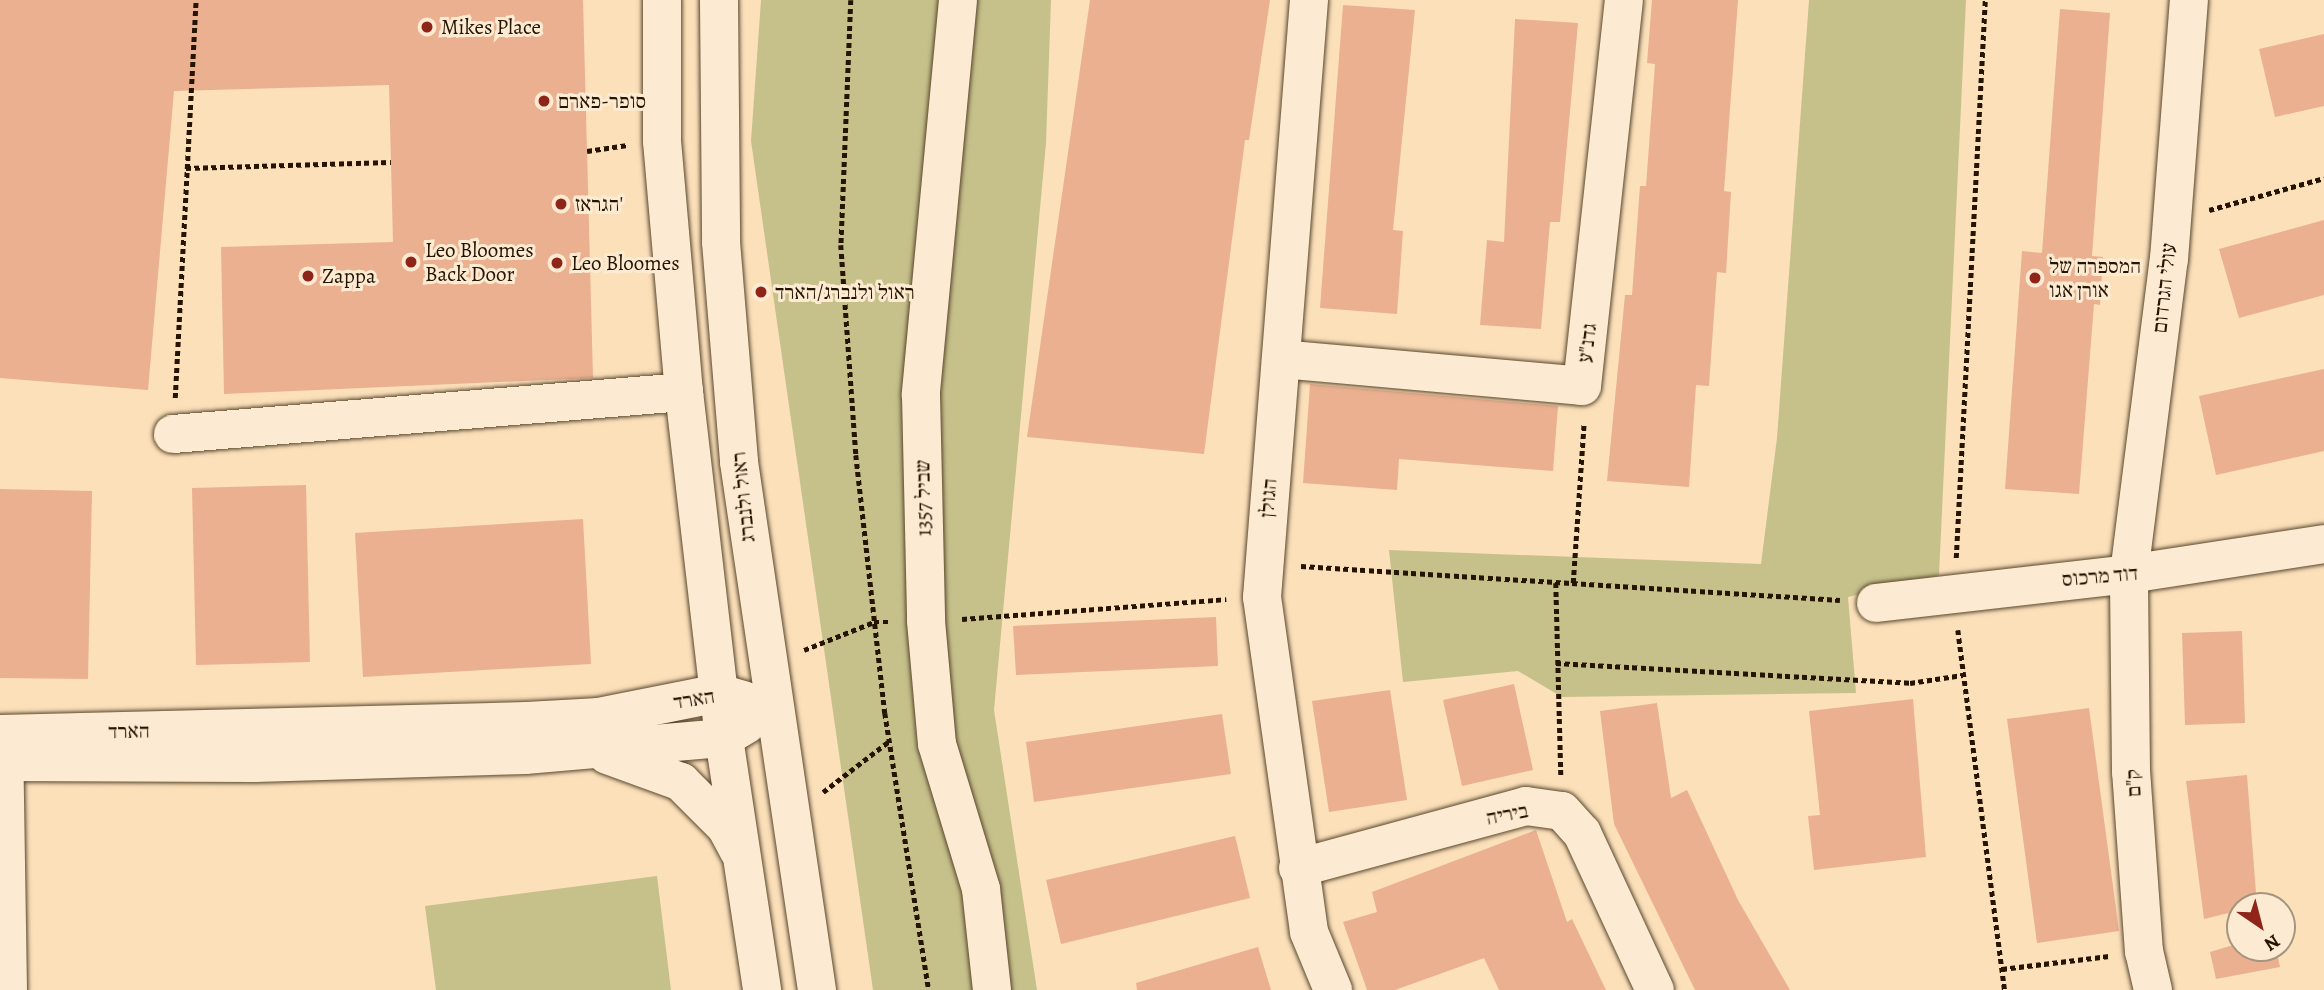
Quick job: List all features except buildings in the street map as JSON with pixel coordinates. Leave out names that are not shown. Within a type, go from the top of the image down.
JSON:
[{"type":"street","points":[[662,0],[662,141],[684,392],[724,738],[762,990]]},
{"type":"street","name":"ראול ולנברג","points":[[719,0],[721,242],[739,462],[764,650],[817,990]]},
{"type":"street","name":"שביל 1357","points":[[958,0],[921,395],[926,621],[937,744],[981,889],[992,990]]},
{"type":"street","name":"הגולן","points":[[1309,0],[1262,580],[1298,868],[1309,932],[1333,990]]},
{"type":"street","name":"גדנ\"ע","points":[[1281,359],[1582,386],[1625,0]]},
{"type":"street","name":"עולי הגרדום","points":[[2129,574],[2172,222],[2189,0]]},
{"type":"street","points":[[173,434],[684,392]]},
{"type":"street","name":"דוד מרכוס","points":[[1876,603],[1954,591],[2129,574],[2324,544]]},
{"type":"street","name":"ק\"ם","points":[[2129,574],[2132,772],[2144,952],[2153,990]]},
{"type":"street","name":"הארד","points":[[2,748],[598,717],[719,693],[773,709]]},
{"type":"street","name":"הארד","points":[[2,748],[255,763],[584,749],[724,738],[773,709]]},
{"type":"street","points":[[2,748],[8,990]]},
{"type":"street","points":[[584,749],[648,766],[681,782],[726,827],[742,856]]},
{"type":"street","name":"ביריה","points":[[1298,868],[1526,806],[1562,811]]},
{"type":"street","points":[[1562,811],[1582,833],[1655,990]]},
{"type":"path","points":[[173,434],[195,0]]},
{"type":"path","points":[[851,0],[841,245],[874,622],[889,742],[929,990]]},
{"type":"path","points":[[1985,0],[1954,591],[1962,676],[2005,990]]},
{"type":"path","points":[[186,168],[391,162]]},
{"type":"path","points":[[2172,222],[2324,178]]},
{"type":"path","points":[[1573,583],[1582,386]]},
{"type":"path","points":[[764,650],[800,652],[874,622],[926,621],[1262,580],[1573,583],[1876,603]]},
{"type":"path","points":[[1556,583],[1556,663],[1562,811]]},
{"type":"path","points":[[1556,663],[1910,683],[1962,676]]},
{"type":"path","points":[[789,798],[830,790],[889,742]]},
{"type":"path","points":[[2002,968],[2144,952]]},
{"type":"shaded area","points":[[761,0],[1051,0],[1046,143],[994,710],[1037,990],[873,990],[751,141]]},
{"type":"shaded area","points":[[1809,0],[1966,0],[1939,575],[1848,597],[1856,693],[1562,697],[1518,671],[1403,682],[1389,550],[1761,564],[1777,438]]},
{"type":"shaded area","points":[[657,876],[671,990],[436,990],[425,906]]},
{"type":"place","name":"Mikes Place","points":[[427,27]]},
{"type":"place","name":"סופר-פארם","points":[[544,101]]},
{"type":"place","name":"הגראז'","points":[[561,204]]},
{"type":"place","name":"Leo Bloomes Back Door","points":[[411,262]]},
{"type":"place","name":"Leo Bloomes","points":[[557,263]]},
{"type":"place","name":"Zappa","points":[[308,276]]},
{"type":"place","name":"המספרה של אורן אגו","points":[[2035,278]]},
{"type":"place","name":"ראול ולנברג/הארד","points":[[761,292]]}]
